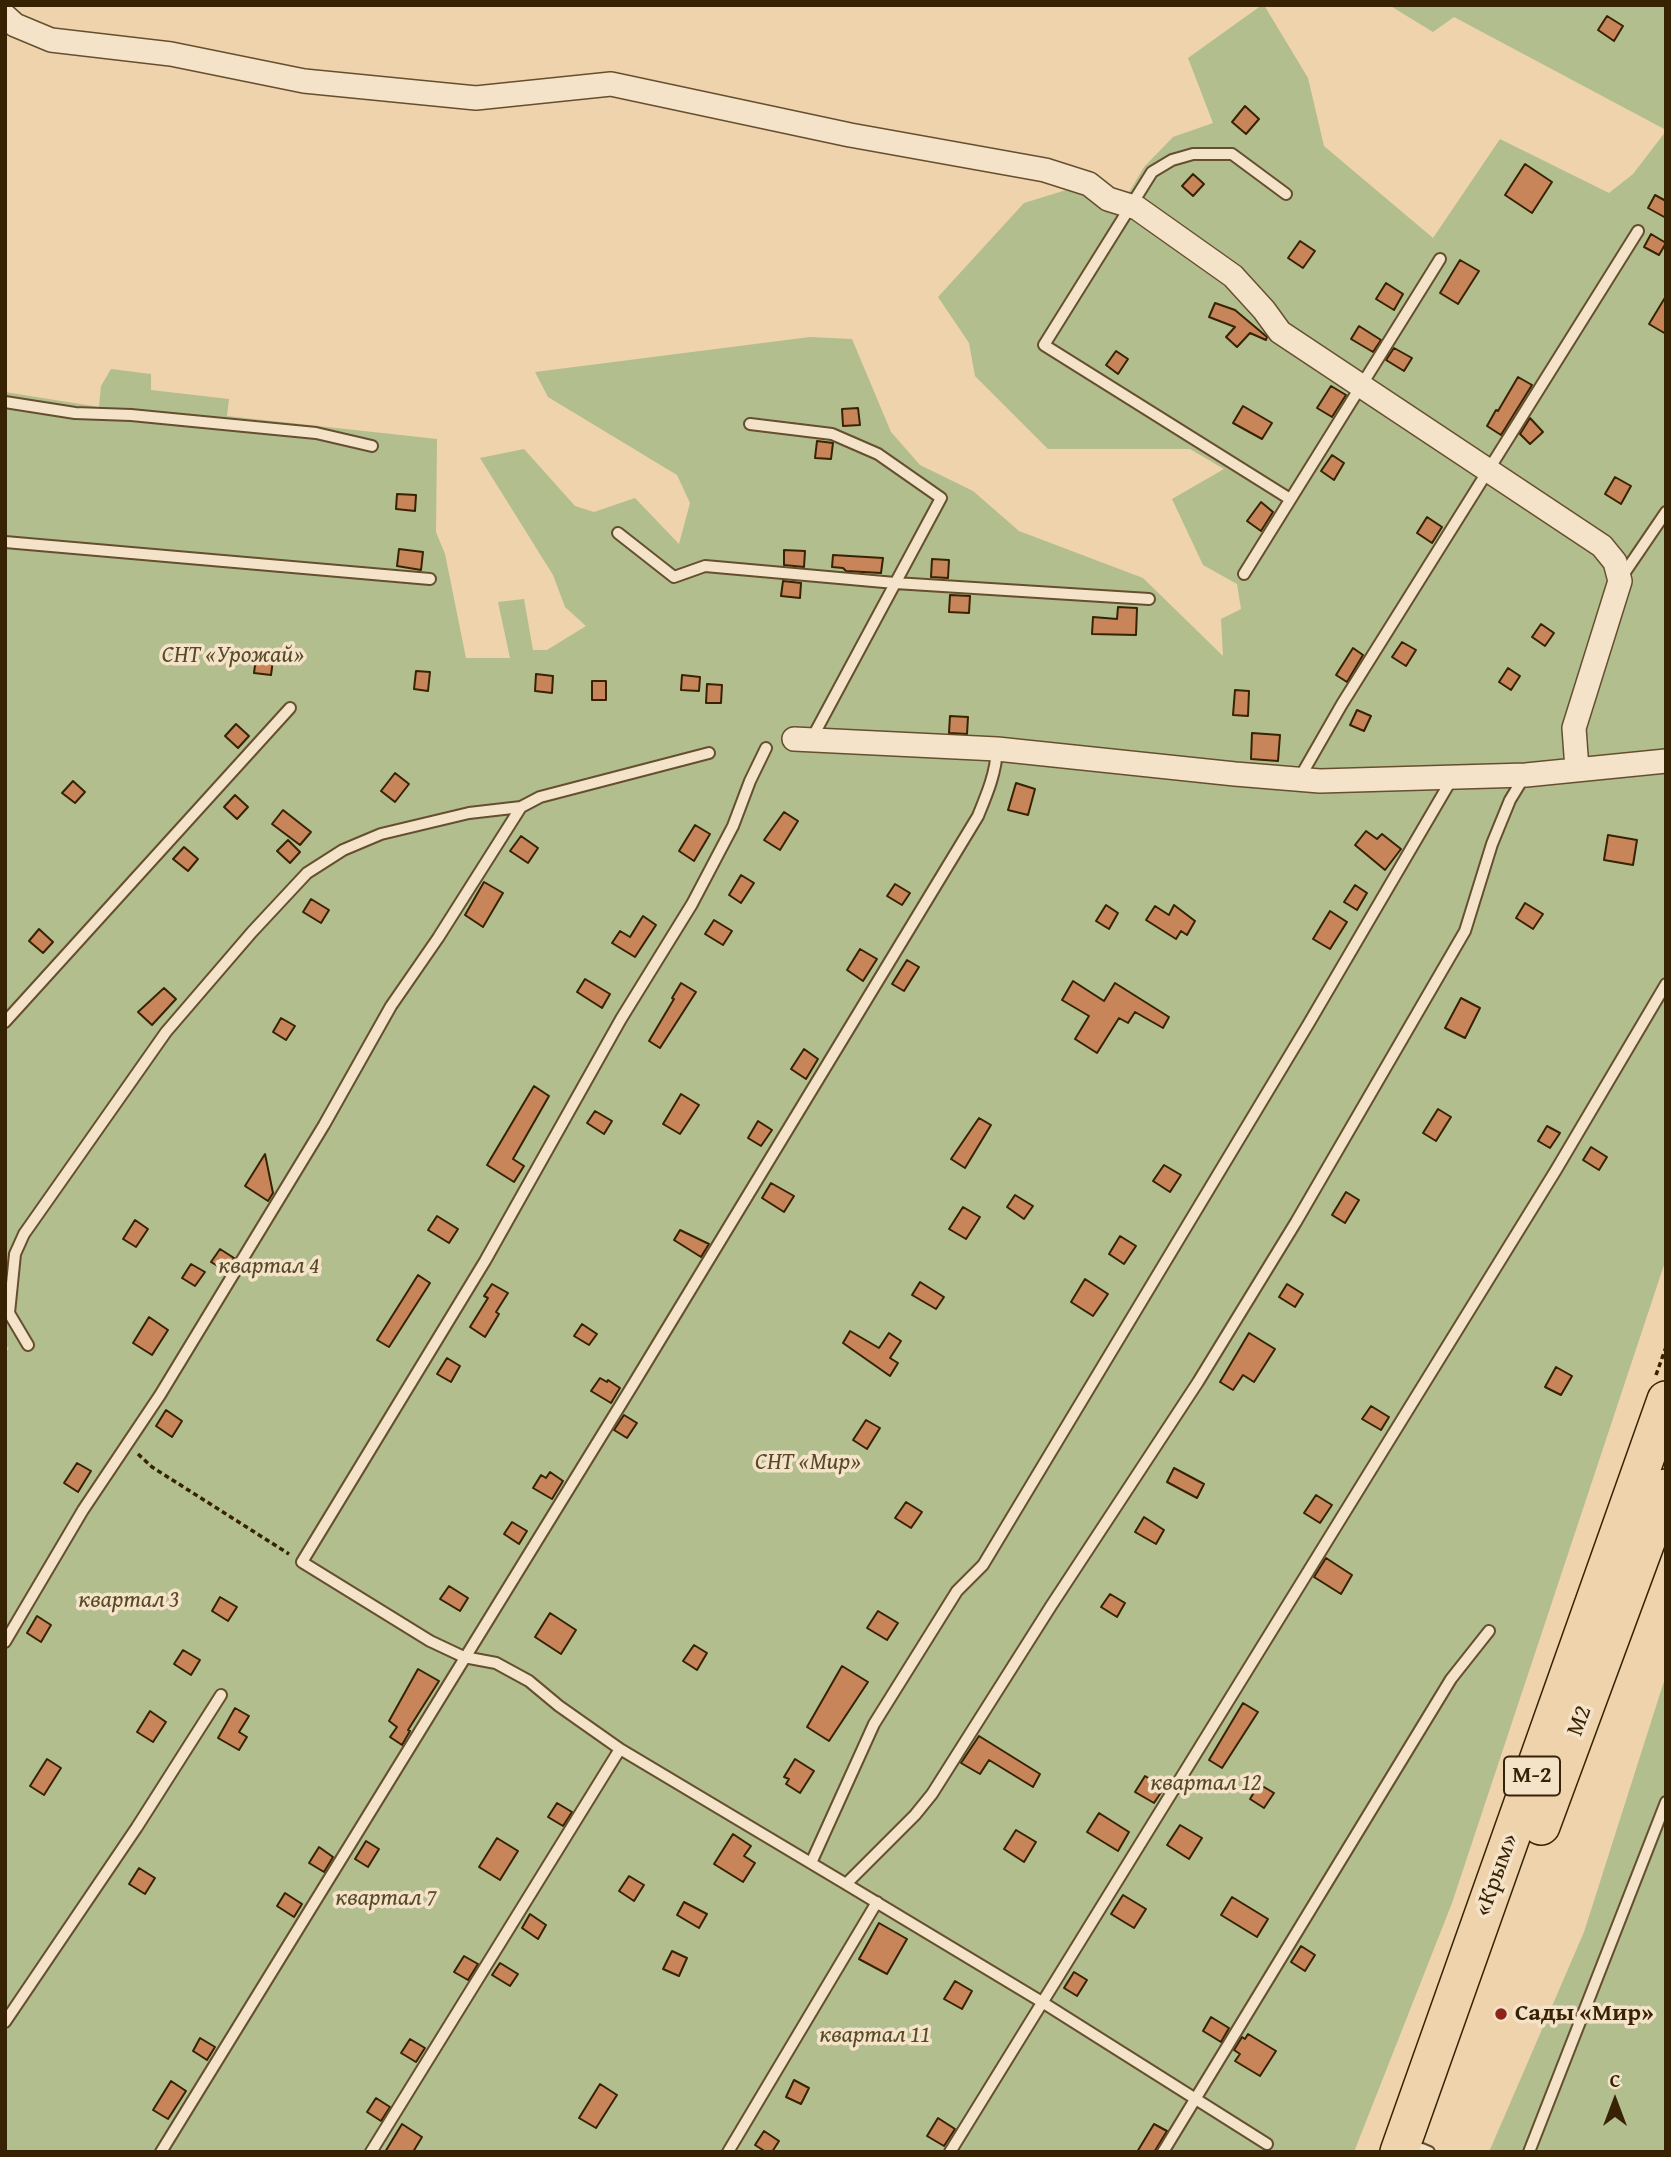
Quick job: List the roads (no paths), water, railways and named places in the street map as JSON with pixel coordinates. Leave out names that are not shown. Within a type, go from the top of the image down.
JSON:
[{"type":"highway","name":"«Крым»","points":[[1418,2151],[1666,1400]]},
{"type":"highway","name":"М2","points":[[1418,2151],[1666,1488]]},
{"type":"street","points":[[5,16],[15,25],[51,40],[171,54],[304,81],[476,98],[611,84],[849,135],[1045,170],[1089,184],[1108,198],[1132,206],[1233,276],[1280,332],[1602,546],[1615,562],[1619,581],[1574,728],[1577,769]]},
{"type":"street","points":[[802,740],[997,749],[1299,779],[1526,775],[1666,761]]},
{"type":"lane","points":[[1286,194],[1232,154],[1193,154],[1172,160],[1152,172],[1044,345],[1290,499]]},
{"type":"lane","points":[[1299,779],[1342,704],[1638,231]]},
{"type":"lane","points":[[1244,574],[1440,259]]},
{"type":"lane","points":[[5,402],[75,413],[131,415],[316,433],[372,446]]},
{"type":"lane","points":[[750,424],[832,434],[878,454],[941,498],[895,583],[802,740]]},
{"type":"lane","points":[[1619,581],[1666,512]]},
{"type":"lane","points":[[618,533],[674,577],[705,566],[895,583],[1149,599]]},
{"type":"lane","points":[[5,542],[430,579]]},
{"type":"lane","points":[[5,1023],[290,708]]},
{"type":"lane","points":[[766,748],[733,826],[692,904],[621,1019],[485,1261],[302,1562],[430,1641],[464,1657],[496,1663],[529,1681],[620,1749],[1042,2002],[1267,2144]]},
{"type":"lane","points":[[161,2152],[634,1383],[978,816],[997,762],[997,749]]},
{"type":"lane","points":[[28,1345],[9,1313],[15,1254],[24,1234],[166,1032],[307,873],[343,850],[381,834],[469,813],[521,807],[540,797],[709,753]]},
{"type":"lane","points":[[846,1884],[915,1815],[932,1794],[1198,1382],[1465,930],[1492,844],[1510,800],[1526,775]]},
{"type":"lane","points":[[811,1863],[874,1724],[957,1591],[983,1565],[1309,1023],[1453,777]]},
{"type":"lane","points":[[5,1642],[83,1510],[160,1395],[324,1125],[391,1006],[438,938],[521,807]]},
{"type":"lane","points":[[950,2152],[1556,1170],[1666,984]]},
{"type":"lane","points":[[1163,2152],[1451,1679],[1489,1631]]},
{"type":"lane","points":[[5,2022],[137,1827],[221,1695]]},
{"type":"lane","points":[[371,2152],[620,1749]]},
{"type":"lane","points":[[1529,2152],[1666,1802]]},
{"type":"lane","points":[[728,2152],[877,1902]]},
{"type":"place","name":"Сады «Мир»","points":[[1501,2014]]},
{"type":"park label","name":"СНТ «Урожай»","points":[[233,656]]},
{"type":"park label","name":"квартал 4","points":[[269,1267]]},
{"type":"park label","name":"СНТ «Мир»","points":[[808,1463]]},
{"type":"park label","name":"квартал 3","points":[[129,1601]]},
{"type":"park label","name":"квартал 12","points":[[1206,1784]]},
{"type":"park label","name":"квартал 7","points":[[386,1899]]},
{"type":"park label","name":"квартал 11","points":[[875,2036]]}]
